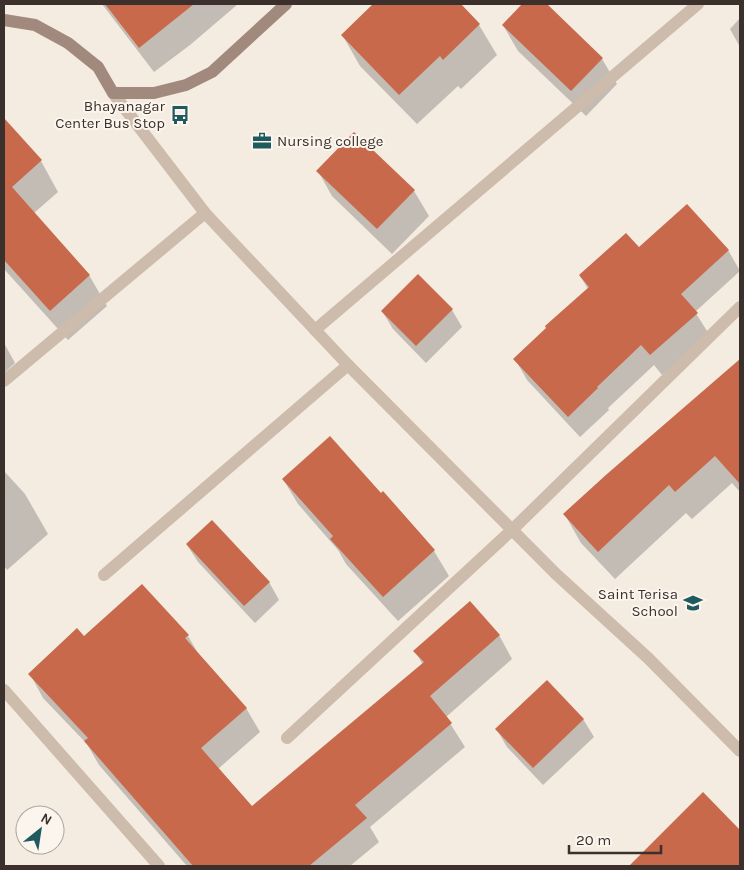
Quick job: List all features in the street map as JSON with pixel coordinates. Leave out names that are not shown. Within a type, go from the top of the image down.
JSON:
[{"type":"main road","points":[[4,20],[35,25],[68,43],[98,66],[113,93],[154,93],[186,85],[212,72],[286,4]]},
{"type":"street","points":[[315,330],[698,4]]},
{"type":"street","points":[[113,93],[205,213],[348,365],[556,574],[648,658],[740,751]]},
{"type":"street","points":[[4,381],[205,213]]},
{"type":"street","points":[[288,738],[512,530],[740,307]]},
{"type":"street","points":[[104,575],[348,365]]},
{"type":"street","points":[[4,690],[159,866]]},
{"type":"building","points":[[105,4],[194,4],[139,48]]},
{"type":"building","points":[[373,4],[461,4],[480,24],[443,60],[440,56],[399,95],[341,35]]},
{"type":"building","points":[[522,4],[547,4],[603,58],[571,91],[502,25]]},
{"type":"building","points":[[4,118],[42,160],[12,187],[90,275],[50,311],[4,260]]},
{"type":"building","points":[[354,132],[415,190],[377,229],[316,171]]},
{"type":"building","points":[[687,204],[729,250],[681,294],[698,313],[650,355],[641,345],[568,417],[513,359],[546,328],[545,326],[589,287],[579,275],[626,233],[639,247]]},
{"type":"building","points":[[418,274],[453,309],[416,346],[381,311]]},
{"type":"building","points":[[740,359],[740,484],[715,456],[675,492],[669,485],[598,552],[563,514]]},
{"type":"building","points":[[330,436],[381,493],[383,491],[435,550],[383,597],[330,539],[333,536],[282,479]]},
{"type":"building","points":[[212,520],[270,582],[244,606],[186,544]]},
{"type":"building","points":[[142,584],[189,635],[185,638],[247,708],[201,748],[252,806],[424,662],[413,651],[470,601],[500,635],[430,696],[452,723],[355,805],[367,818],[309,866],[193,866],[84,741],[88,738],[28,674],[77,628],[84,636]]},
{"type":"building","points":[[547,680],[584,719],[533,768],[495,729]]},
{"type":"building","points":[[703,792],[740,830],[740,866],[629,866]]},
{"type":"place","name":"Bhayanagar Center Bus Stop","points":[[180,115]]},
{"type":"place","name":"Nursing college","points":[[262,141]]},
{"type":"place","name":"Saint Terisa School","points":[[693,603]]}]
